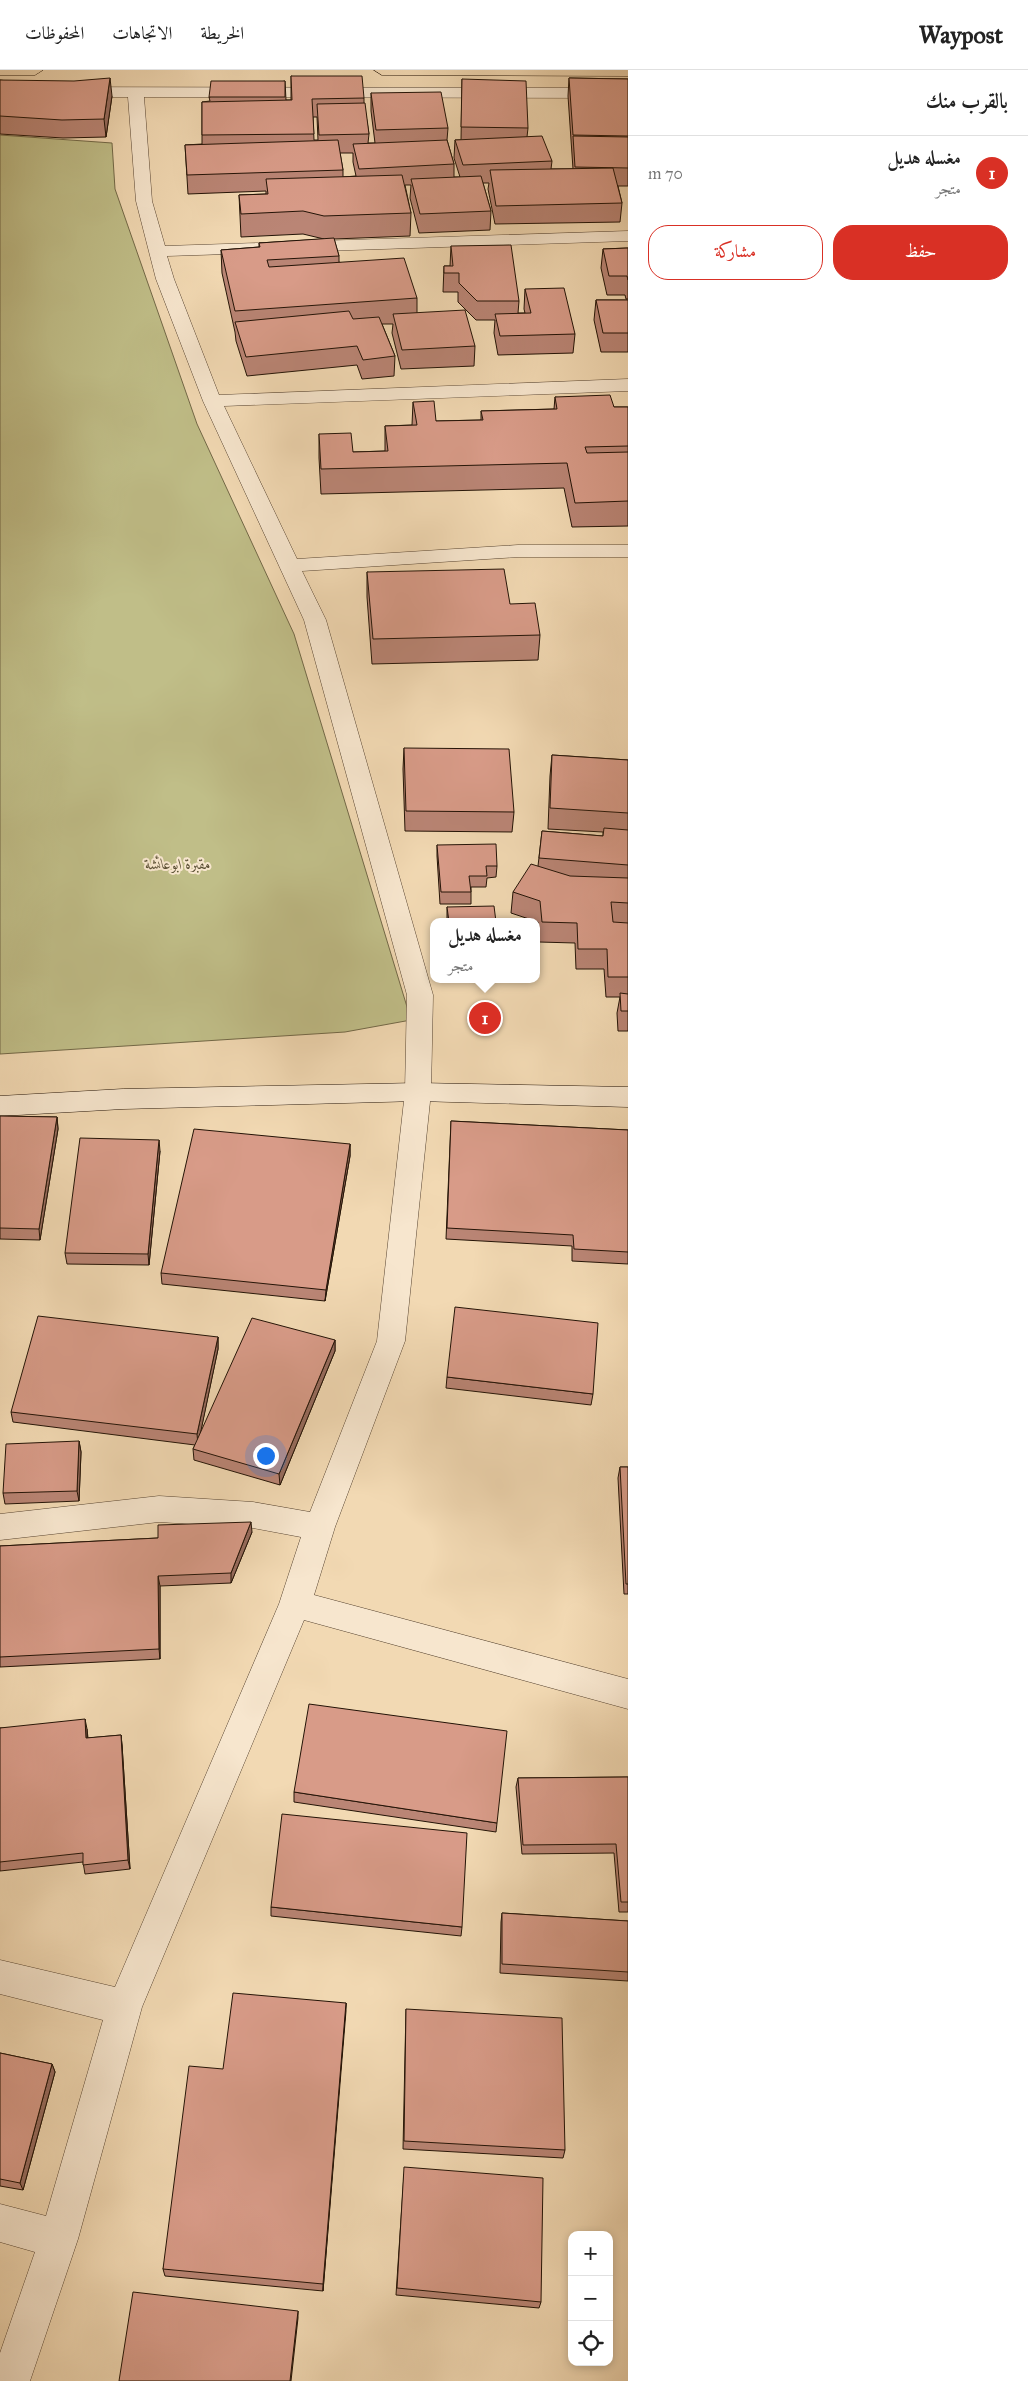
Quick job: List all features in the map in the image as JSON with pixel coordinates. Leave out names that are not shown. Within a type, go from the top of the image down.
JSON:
[{"type":"highway","points":[[0,70],[35,70]]},
{"type":"highway","points":[[382,70],[628,71]]},
{"type":"street","points":[[0,92],[628,93]]},
{"type":"street","points":[[10,2381],[59,2239],[124,2007],[296,1604],[320,1527],[391,1340],[418,1092],[420,995],[315,620],[212,401],[156,251],[144,200],[136,93]]},
{"type":"street","points":[[156,251],[628,236]]},
{"type":"street","points":[[212,401],[628,385]]},
{"type":"street","points":[[289,566],[518,551],[628,551]]},
{"type":"street","points":[[0,1106],[123,1099],[418,1092],[628,1097]]},
{"type":"street","points":[[0,1527],[160,1509],[253,1515],[320,1527]]},
{"type":"street","points":[[296,1604],[628,1694]]},
{"type":"street","points":[[0,1977],[124,2007]]},
{"type":"street","points":[[0,2223],[59,2239]]},
{"type":"green space","name":"مقبرة ابوعائشة","points":[[0,135],[112,143],[115,189],[197,424],[294,634],[411,1020],[345,1032],[0,1054]]},
{"type":"building","points":[[291,76],[362,76],[364,98],[312,99],[314,134],[202,135],[202,102],[292,100]]},
{"type":"building","points":[[110,78],[104,119],[62,120],[0,116],[0,80],[74,81]]},
{"type":"building","points":[[569,78],[628,79],[628,136],[573,135]]},
{"type":"building","points":[[462,79],[526,81],[528,128],[461,127]]},
{"type":"building","points":[[211,81],[285,81],[285,97],[209,97]]},
{"type":"building","points":[[441,92],[448,128],[376,130],[371,93]]},
{"type":"building","points":[[365,103],[369,134],[319,135],[317,104]]},
{"type":"building","points":[[542,136],[552,161],[463,165],[455,140]]},
{"type":"building","points":[[573,136],[628,137],[628,168],[575,167]]},
{"type":"building","points":[[338,140],[343,170],[187,175],[185,145]]},
{"type":"building","points":[[447,140],[454,164],[359,169],[353,144]]},
{"type":"building","points":[[613,168],[622,203],[496,206],[490,170]]},
{"type":"building","points":[[402,175],[411,213],[324,216],[303,211],[241,214],[239,195],[268,194],[266,179]]},
{"type":"building","points":[[481,176],[491,211],[420,214],[411,179]]},
{"type":"building","points":[[334,238],[339,256],[267,260],[269,267],[404,258],[417,298],[235,311],[221,250],[260,247],[259,243]]},
{"type":"building","points":[[511,245],[519,301],[477,301],[459,283],[459,273],[444,273],[444,266],[453,266],[451,246]]},
{"type":"building","points":[[628,248],[628,280],[627,276],[609,276],[603,249]]},
{"type":"building","points":[[564,288],[575,334],[500,336],[495,314],[531,313],[525,289]]},
{"type":"building","points":[[596,300],[628,300],[628,333],[603,333]]},
{"type":"building","points":[[465,310],[475,346],[402,350],[393,314]]},
{"type":"building","points":[[349,311],[353,319],[379,317],[395,356],[363,360],[357,346],[246,357],[235,322]]},
{"type":"building","points":[[610,395],[614,407],[628,407],[628,446],[585,447],[587,453],[628,452],[628,501],[575,503],[567,463],[321,469],[319,434],[351,433],[353,452],[388,451],[385,426],[417,425],[413,402],[434,401],[436,421],[483,420],[481,411],[557,409],[555,397]]},
{"type":"building","points":[[504,569],[510,604],[535,603],[540,635],[373,639],[367,572]]},
{"type":"building","points":[[404,748],[509,749],[514,812],[406,811]]},
{"type":"building","points":[[552,755],[628,760],[628,813],[550,808]]},
{"type":"building","points":[[604,828],[628,830],[628,865],[539,858],[542,831],[603,836]]},
{"type":"building","points":[[496,844],[497,866],[486,866],[487,876],[469,876],[471,892],[441,892],[437,845]]},
{"type":"building","points":[[531,864],[570,876],[628,878],[628,903],[611,902],[613,922],[628,923],[628,977],[608,977],[607,949],[578,949],[577,923],[542,922],[540,901],[513,892]]},
{"type":"building","points":[[494,906],[496,918],[448,918],[447,907]]},
{"type":"building","points":[[620,993],[628,994],[628,1011],[621,1011]]},
{"type":"building","points":[[0,1116],[57,1117],[39,1229],[0,1228]]},
{"type":"building","points":[[451,1121],[628,1130],[628,1252],[574,1249],[573,1235],[447,1228]]},
{"type":"building","points":[[194,1129],[350,1144],[326,1290],[161,1273]]},
{"type":"building","points":[[80,1138],[159,1140],[148,1254],[65,1253]]},
{"type":"building","points":[[455,1307],[598,1323],[593,1394],[447,1377]]},
{"type":"building","points":[[38,1316],[218,1337],[197,1434],[11,1412]]},
{"type":"building","points":[[252,1318],[335,1340],[279,1474],[193,1449]]},
{"type":"building","points":[[79,1441],[77,1491],[3,1493],[6,1444]]},
{"type":"building","points":[[620,1467],[628,1467],[628,1584],[626,1584]]},
{"type":"building","points":[[251,1522],[231,1573],[158,1576],[159,1649],[0,1657],[0,1546],[158,1538],[158,1525]]},
{"type":"building","points":[[309,1704],[507,1731],[497,1823],[294,1792]]},
{"type":"building","points":[[85,1719],[86,1738],[121,1735],[128,1860],[83,1865],[83,1853],[0,1862],[0,1728]]},
{"type":"building","points":[[628,1777],[628,1902],[621,1902],[616,1844],[523,1845],[518,1778]]},
{"type":"building","points":[[282,1814],[467,1833],[462,1927],[271,1907]]},
{"type":"building","points":[[502,1913],[628,1921],[628,1972],[502,1964]]},
{"type":"building","points":[[233,1993],[346,2003],[323,2284],[163,2269],[189,2066],[223,2069]]},
{"type":"building","points":[[406,2009],[562,2018],[565,2150],[404,2141]]},
{"type":"building","points":[[0,2053],[52,2064],[20,2183],[0,2179]]},
{"type":"building","points":[[404,2167],[543,2178],[541,2302],[397,2288]]},
{"type":"building","points":[[133,2292],[298,2311],[290,2381],[119,2381]]},
{"type":"place","name":"مغسله هديل","points":[[485,1018]]}]
